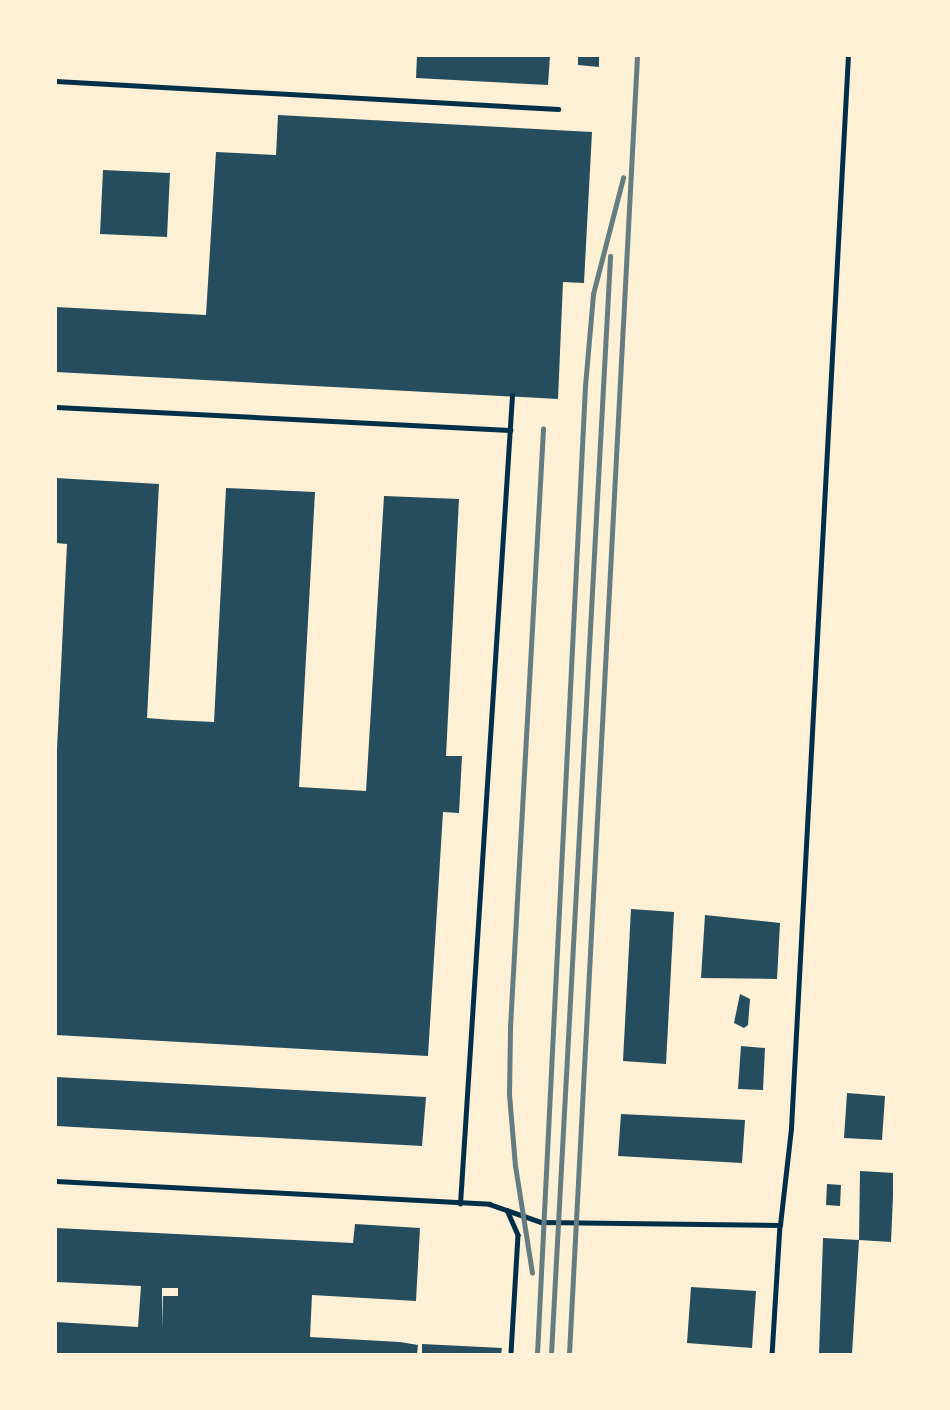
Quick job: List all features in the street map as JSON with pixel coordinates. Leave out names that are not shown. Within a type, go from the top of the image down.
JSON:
[{"type":"lane","points":[[772,1354],[780,1225],[791,1128],[848,56]]},
{"type":"lane","points":[[56,81],[558,109]]},
{"type":"lane","points":[[460,1204],[512,396]]},
{"type":"lane","points":[[56,407],[510,430]]},
{"type":"lane","points":[[56,1181],[489,1204],[541,1222],[780,1225]]},
{"type":"lane","points":[[507,1209],[518,1234],[510,1354]]},
{"type":"building","points":[[417,56],[550,56],[548,85],[416,78]]},
{"type":"building","points":[[578,56],[599,56],[599,67],[578,65]]},
{"type":"building","points":[[278,115],[592,132],[584,283],[563,282],[558,399],[56,372],[56,307],[206,315],[216,152],[276,155]]},
{"type":"building","points":[[103,170],[170,173],[167,237],[100,234]]},
{"type":"building","points":[[56,478],[159,484],[147,718],[172,720],[214,722],[226,488],[315,492],[299,787],[366,791],[384,496],[459,499],[446,756],[462,756],[459,813],[443,812],[428,1056],[56,1035],[56,770],[67,544],[56,543]]},
{"type":"building","points":[[631,909],[674,912],[666,1064],[623,1061]]},
{"type":"building","points":[[705,915],[780,923],[777,979],[701,978]]},
{"type":"building","points":[[740,994],[750,999],[748,1025],[744,1028],[734,1023]]},
{"type":"building","points":[[741,1046],[765,1048],[763,1090],[738,1089]]},
{"type":"building","points":[[56,1077],[426,1097],[422,1146],[56,1126]]},
{"type":"building","points":[[847,1093],[885,1096],[882,1140],[844,1138]]},
{"type":"building","points":[[621,1114],[745,1120],[742,1163],[618,1156]]},
{"type":"building","points":[[860,1171],[894,1173],[891,1242],[859,1240]]},
{"type":"building","points":[[827,1184],[841,1185],[840,1206],[826,1205]]},
{"type":"building","points":[[355,1224],[420,1228],[416,1301],[312,1295],[310,1337],[400,1342],[418,1345],[417,1354],[56,1354],[56,1322],[138,1327],[141,1286],[56,1282],[56,1228],[353,1243]],"holes":[[[162,1288],[178,1288],[178,1296],[163,1296],[162,1329]]]},
{"type":"building","points":[[823,1238],[859,1240],[852,1354],[819,1354]]},
{"type":"building","points":[[691,1287],[756,1291],[752,1348],[687,1343]]},
{"type":"building","points":[[422,1344],[502,1348],[501,1354],[422,1354]]},
{"type":"railway","points":[[569,1354],[637,56]]},
{"type":"railway","points":[[537,1354],[585,386],[593,294],[623,178]]},
{"type":"railway","points":[[551,1354],[610,257]]},
{"type":"railway","points":[[532,1273],[515,1166],[509,1094],[510,1027],[543,429]]}]
